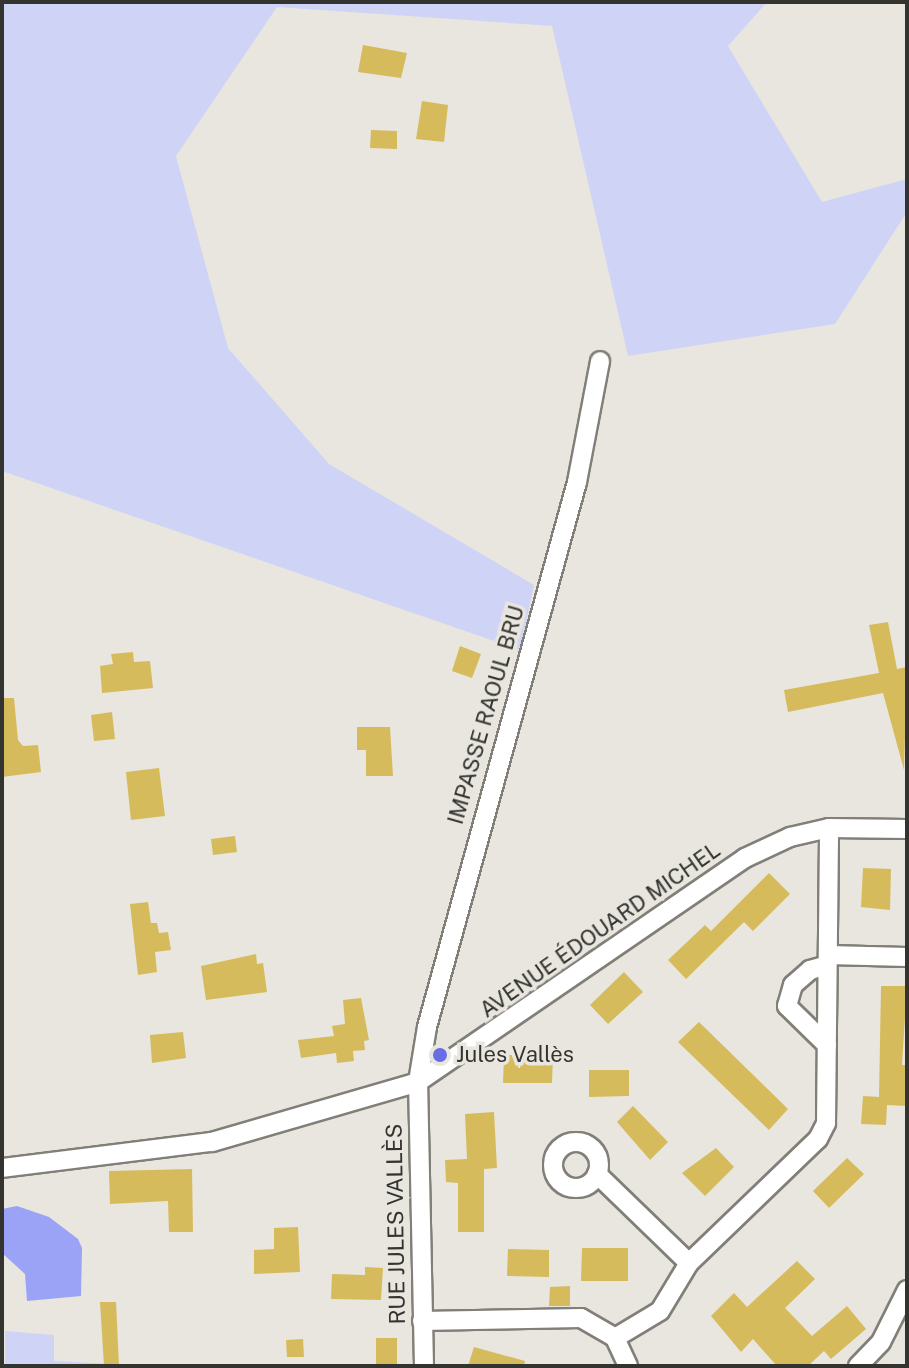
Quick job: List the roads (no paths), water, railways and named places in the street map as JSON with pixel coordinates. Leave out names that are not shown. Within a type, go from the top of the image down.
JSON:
[{"type":"street","name":"IMPASSE RAOUL BRU","points":[[418,1082],[450,939],[577,482],[600,361]]},
{"type":"street","name":"AVENUE ÉDOUARD MICHEL","points":[[2,1168],[212,1142],[418,1082],[745,858],[790,837],[829,828],[907,829]]},
{"type":"street","points":[[615,1338],[660,1311],[689,1263],[818,1139],[826,1123],[829,828]]},
{"type":"street","points":[[827,1045],[787,1006],[793,985],[827,960],[907,957]]},
{"type":"street","name":"RUE JULES VALLÈS","points":[[418,1082],[424,1366]]},
{"type":"street","points":[[597,1174],[689,1263]]},
{"type":"street","points":[[858,1366],[881,1342],[907,1290]]},
{"type":"street","points":[[422,1321],[581,1318],[615,1338],[628,1366]]},
{"type":"water","points":[[17,1206],[49,1217],[78,1239],[82,1248],[81,1296],[27,1301],[25,1274],[2,1253],[2,1209]]},
{"type":"place","name":"Jules Vallès","points":[[440,1055]]}]
